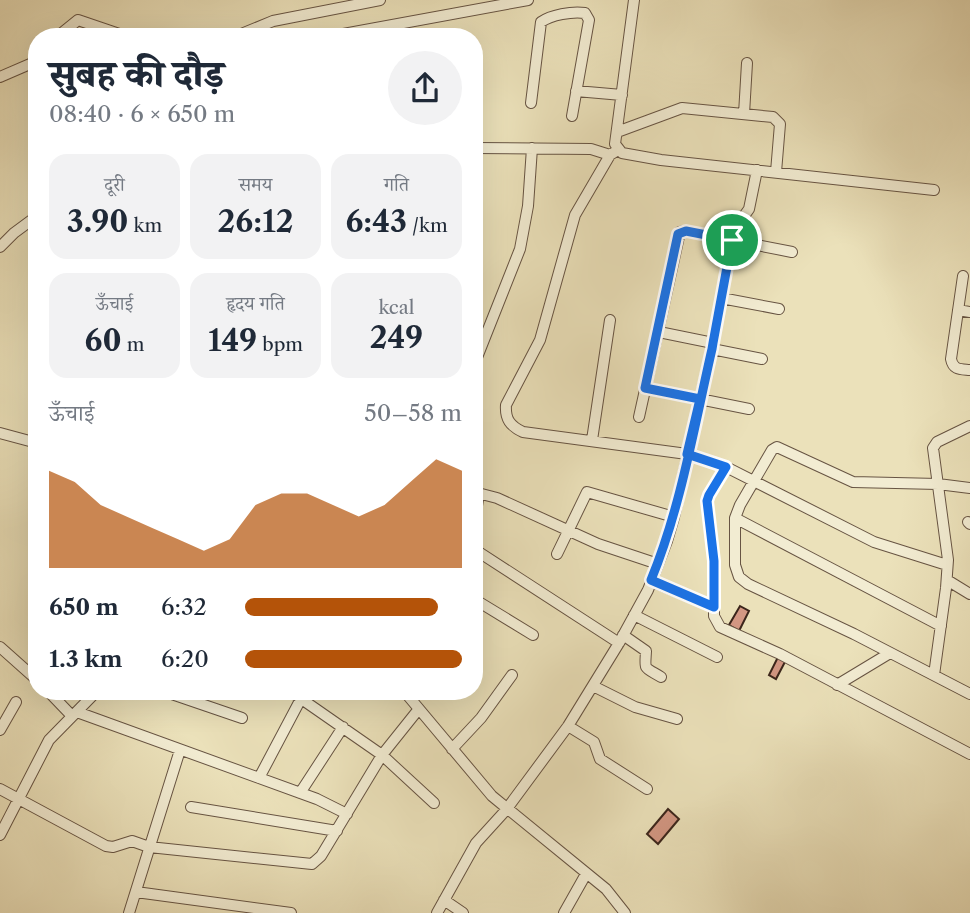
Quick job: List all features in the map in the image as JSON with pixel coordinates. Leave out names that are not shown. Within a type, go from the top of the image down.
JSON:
[{"type":"street","points":[[255,28],[273,20],[380,0]]},
{"type":"street","points":[[376,28],[528,0]]},
{"type":"street","points":[[634,0],[614,153],[575,215],[540,340],[506,405],[509,423],[523,432],[687,454],[726,467],[874,542],[947,565]]},
{"type":"street","points":[[531,103],[541,22],[549,18],[584,13],[589,20],[572,116]]},
{"type":"street","points":[[68,28],[78,20],[102,28]]},
{"type":"street","points":[[744,114],[747,63]]},
{"type":"street","points":[[0,78],[28,65]]},
{"type":"street","points":[[576,91],[622,95]]},
{"type":"street","points":[[617,132],[682,108],[773,117],[779,122],[776,172]]},
{"type":"street","points":[[483,148],[591,149],[661,160],[934,190]]},
{"type":"street","points":[[483,342],[520,249],[528,206],[532,148]]},
{"type":"street","points":[[437,913],[476,843],[506,810],[568,726],[621,639],[658,564],[674,517],[712,346],[732,240],[749,209],[757,170]]},
{"type":"street","points":[[0,247],[28,223]]},
{"type":"street","points":[[639,417],[678,234],[686,231],[792,252]]},
{"type":"street","points":[[963,276],[951,359],[956,368],[970,370]]},
{"type":"street","points":[[721,298],[779,309]]},
{"type":"street","points":[[958,310],[970,312]]},
{"type":"street","points":[[592,440],[610,320]]},
{"type":"street","points":[[659,332],[762,359]]},
{"type":"street","points":[[645,388],[749,410]]},
{"type":"street","points":[[934,674],[947,565],[934,444],[970,426]]},
{"type":"street","points":[[0,433],[28,441]]},
{"type":"street","points":[[970,488],[938,484],[853,482],[777,447],[772,450],[735,518],[735,565],[743,581],[970,694]]},
{"type":"street","points":[[726,467],[707,501],[717,623],[724,630],[780,653],[970,754]]},
{"type":"street","points":[[557,554],[587,492],[674,517]]},
{"type":"street","points":[[483,494],[497,498],[598,544],[658,564]]},
{"type":"street","points":[[735,518],[941,626]]},
{"type":"street","points":[[483,555],[621,639],[646,651],[646,668],[661,677]]},
{"type":"street","points":[[651,580],[714,607]]},
{"type":"street","points":[[947,580],[970,594]]},
{"type":"street","points":[[483,604],[533,635]]},
{"type":"street","points":[[634,615],[717,657]]},
{"type":"street","points":[[0,647],[28,672]]},
{"type":"street","points":[[837,685],[890,653]]},
{"type":"street","points":[[452,749],[481,718],[512,675]]},
{"type":"street","points":[[593,686],[635,707],[677,719]]},
{"type":"street","points":[[59,700],[75,714],[300,793],[347,814]]},
{"type":"street","points":[[0,835],[49,740],[88,700]]},
{"type":"street","points":[[189,700],[242,718]]},
{"type":"street","points":[[259,778],[300,700]]},
{"type":"street","points":[[309,700],[382,755],[434,803]]},
{"type":"street","points":[[411,700],[506,810],[606,889],[625,913]]},
{"type":"street","points":[[0,730],[16,702]]},
{"type":"street","points":[[0,789],[106,846],[113,847],[132,841],[149,847],[312,864],[321,856],[382,755],[418,710]]},
{"type":"street","points":[[568,726],[594,742],[600,759],[647,789]]},
{"type":"street","points":[[300,793],[343,727]]},
{"type":"street","points":[[129,913],[180,750]]},
{"type":"street","points":[[191,807],[337,831]]},
{"type":"street","points":[[564,913],[586,874]]},
{"type":"street","points":[[135,892],[291,913]]},
{"type":"street","points":[[444,900],[463,913]]},
{"type":"street","points":[[202,913],[203,901]]},
{"type":"building","points":[[740,606],[749,611],[739,631],[729,625]]},
{"type":"building","points":[[779,655],[787,658],[776,679],[769,675]]},
{"type":"building","points":[[668,809],[679,819],[658,844],[647,834]]},
{"type":"route","points":[[732,240],[686,231],[678,234],[645,388],[700,399],[687,454],[726,467],[707,501],[713,545],[714,607],[651,580],[674,517],[687,454],[712,349],[732,240]]}]
